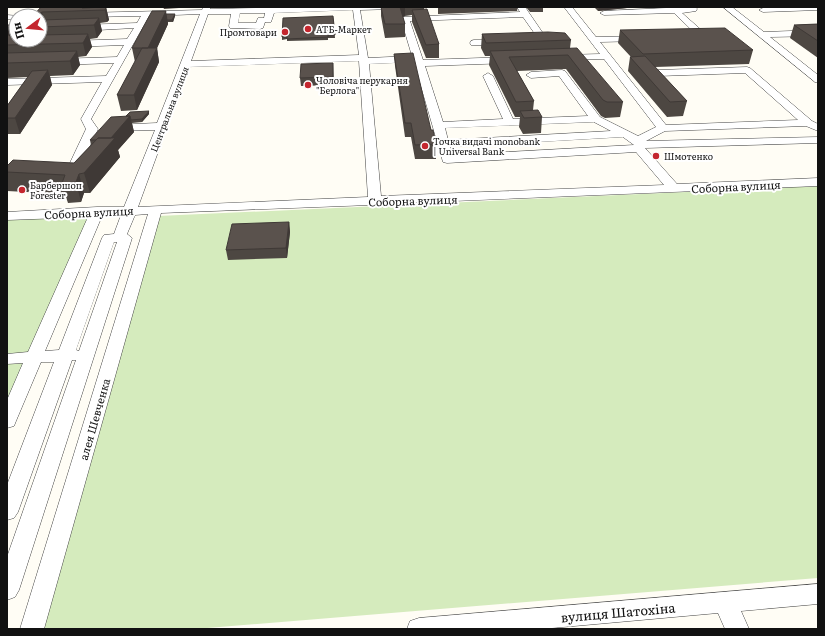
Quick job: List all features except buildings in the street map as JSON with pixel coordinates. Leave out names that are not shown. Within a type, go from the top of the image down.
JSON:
[{"type":"street","points":[[356,7],[364,59],[375,202]]},
{"type":"street","points":[[76,15],[206,9],[236,11],[394,7]]},
{"type":"street","points":[[568,7],[608,56],[663,128]]},
{"type":"street","points":[[604,13],[676,11],[693,9],[691,7]]},
{"type":"street","points":[[727,7],[818,80]]},
{"type":"street","points":[[753,7],[763,10],[775,18]]},
{"type":"street","points":[[763,10],[818,8]]},
{"type":"street","name":"Центральна вулиця","points":[[130,210],[206,9]]},
{"type":"street","points":[[236,11],[233,26],[260,26],[261,20],[268,20],[270,10]]},
{"type":"street","points":[[92,129],[86,119],[140,25],[142,11]]},
{"type":"street","points":[[537,42],[545,42],[523,11],[404,19],[439,125],[447,159],[639,145],[818,140]]},
{"type":"street","points":[[676,11],[704,37],[689,37]]},
{"type":"street","points":[[68,28],[140,25]]},
{"type":"street","points":[[787,26],[799,33]]},
{"type":"street","points":[[762,34],[818,33]]},
{"type":"street","points":[[595,40],[650,38]]},
{"type":"street","points":[[60,44],[130,42]]},
{"type":"street","points":[[474,44],[513,43]]},
{"type":"street","points":[[552,58],[608,56]]},
{"type":"street","points":[[186,64],[364,59],[417,61],[521,59]]},
{"type":"street","points":[[45,62],[120,60]]},
{"type":"street","points":[[658,73],[747,70],[813,126]]},
{"type":"street","points":[[530,74],[562,73],[596,119],[624,134],[639,145],[674,189]]},
{"type":"street","points":[[488,76],[510,123]]},
{"type":"street","points":[[7,82],[109,79]]},
{"type":"street","points":[[439,125],[596,119]]},
{"type":"street","points":[[92,129],[161,126]]},
{"type":"street","points":[[639,145],[663,128],[813,126]]},
{"type":"street","points":[[58,171],[73,170],[92,129]]},
{"type":"street","points":[[444,144],[624,134]]},
{"type":"street","name":"Соборна вулиця","points":[[7,216],[156,209],[375,202],[818,182]]},
{"type":"street","name":"алея Шевченка","points":[[32,629],[156,209]]},
{"type":"street","points":[[119,238],[130,210]]},
{"type":"street","points":[[7,421],[97,212]]},
{"type":"street","points":[[7,512],[109,238],[125,238],[7,590]]},
{"type":"street","points":[[7,360],[86,355]]},
{"type":"street","name":"вулиця Шатохіна","points":[[418,629],[818,594]]},
{"type":"street","points":[[725,603],[737,629]]},
{"type":"green space","points":[[818,186],[818,578],[195,629],[42,629],[158,216]]},
{"type":"green space","points":[[91,216],[7,403],[7,220]]},
{"type":"place","name":"АТБ-Маркет","points":[[308,29]]},
{"type":"place","name":"Промтовари","points":[[285,32]]},
{"type":"place","name":"Чоловіча перукарня \"Берлога\"","points":[[308,85]]},
{"type":"place","name":"Точка видачі monobank | Universal Bank","points":[[425,146]]},
{"type":"place","name":"Шмотенко","points":[[656,156]]},
{"type":"place","name":"Барбершоп Forester","points":[[22,190]]}]
